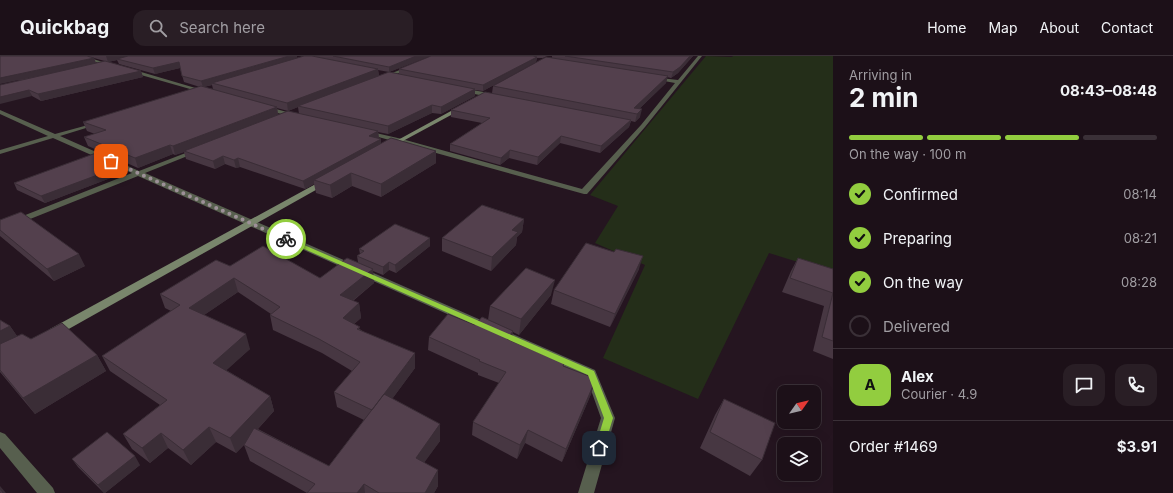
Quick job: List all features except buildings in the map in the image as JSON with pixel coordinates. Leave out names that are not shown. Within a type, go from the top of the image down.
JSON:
[{"type":"street","points":[[79,56],[204,91],[211,91]]},
{"type":"street","points":[[374,81],[438,56]]},
{"type":"street","points":[[363,132],[400,140],[584,192],[643,126],[700,56]]},
{"type":"street","points":[[92,68],[114,63]]},
{"type":"street","points":[[381,74],[403,78]]},
{"type":"street","points":[[649,78],[679,82]]},
{"type":"street","points":[[379,152],[499,87]]},
{"type":"street","points":[[456,88],[501,97]]},
{"type":"street","points":[[189,96],[204,91]]},
{"type":"street","points":[[261,107],[304,118]]},
{"type":"street","points":[[275,120],[303,109]]},
{"type":"street","points":[[0,112],[591,373],[608,418],[586,493]]},
{"type":"street","points":[[0,152],[106,120]]},
{"type":"street","points":[[635,124],[643,126]]},
{"type":"street","points":[[0,228],[203,148]]},
{"type":"street","points":[[49,335],[332,178]]},
{"type":"street","points":[[0,438],[47,493]]},
{"type":"green space","points":[[706,56],[833,56],[833,273],[769,253],[698,399],[603,358],[645,265],[595,243],[618,206],[590,195]]},
{"type":"way so far","points":[[111,161],[286,239]]},
{"type":"route","points":[[286,239],[591,373],[608,418],[599,448]]}]
